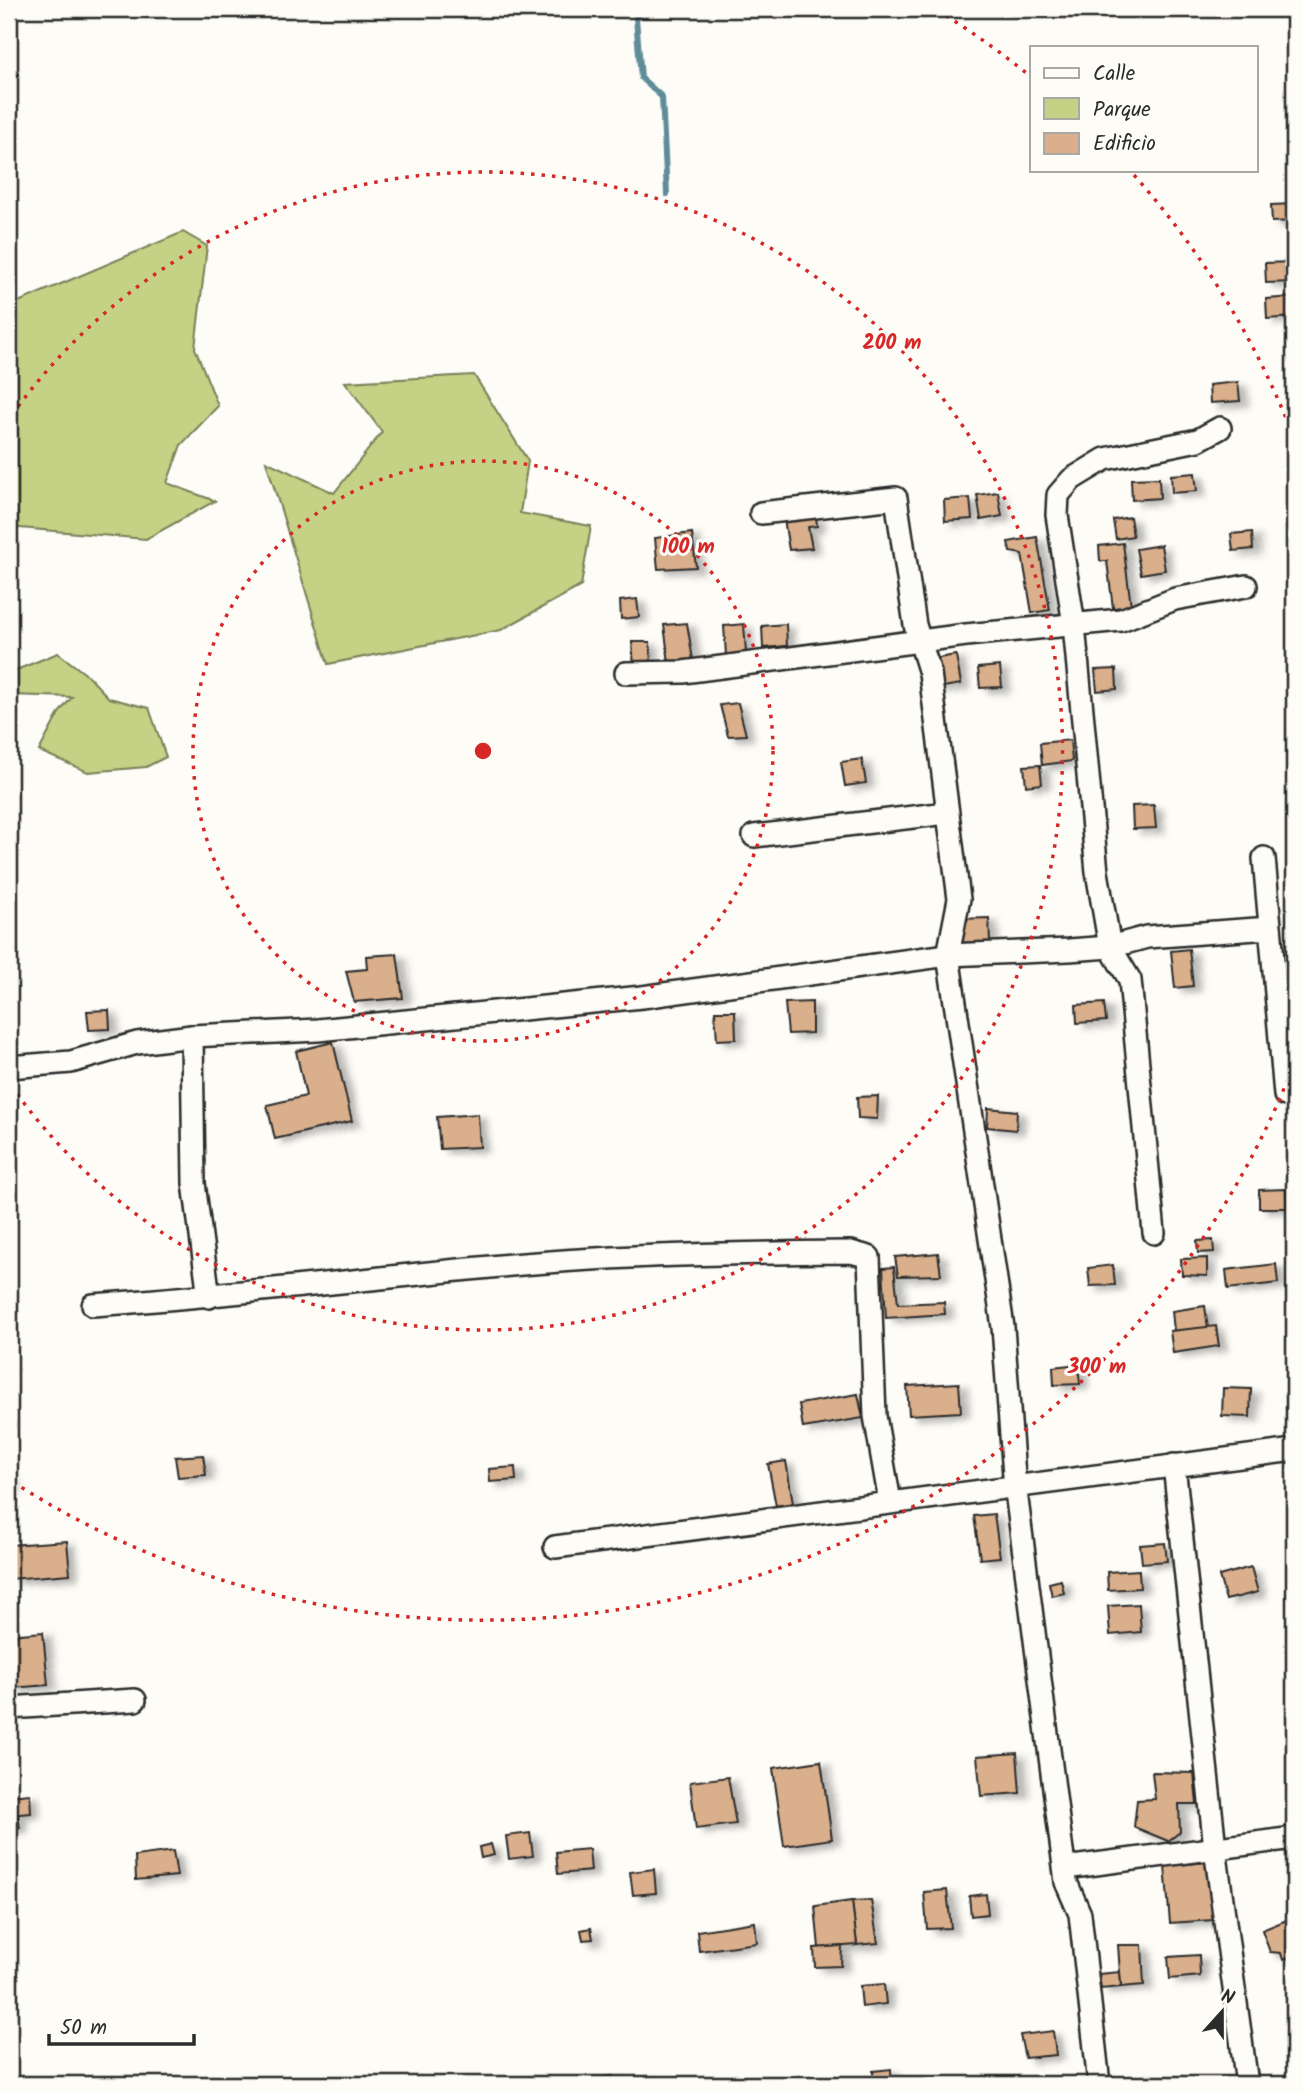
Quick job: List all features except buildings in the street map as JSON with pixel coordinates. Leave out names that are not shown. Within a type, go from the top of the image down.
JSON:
[{"type":"street","points":[[1154,1233],[1130,980],[1110,947],[1097,872],[1074,625],[1057,515],[1058,495],[1072,479],[1105,459],[1198,440],[1220,428]]},
{"type":"street","points":[[761,513],[896,498],[921,643],[930,673],[959,899],[948,955],[1003,1327],[1017,1485],[1066,1882],[1080,1914],[1099,2084]]},
{"type":"street","points":[[626,673],[683,672],[966,635],[1121,620],[1175,599],[1246,586]]},
{"type":"street","points":[[754,836],[947,813]]},
{"type":"street","points":[[1264,859],[1270,928],[1287,1029],[1285,1095]]},
{"type":"street","points":[[9,1067],[71,1062],[137,1043],[192,1036],[318,1030],[642,997],[948,955],[1110,947],[1147,937],[1270,928]]},
{"type":"street","points":[[192,1036],[194,1183],[209,1297]]},
{"type":"street","points":[[93,1305],[209,1297],[514,1265],[737,1253],[851,1252],[869,1257],[876,1416],[890,1502]]},
{"type":"street","points":[[555,1547],[1294,1450]]},
{"type":"street","points":[[1174,1465],[1215,1848],[1247,2084]]},
{"type":"street","points":[[9,1708],[135,1699]]},
{"type":"street","points":[[1065,1868],[1294,1838]]},
{"type":"green space","points":[[183,232],[207,246],[195,348],[218,406],[181,445],[167,483],[215,501],[146,539],[9,527],[9,306]]},
{"type":"green space","points":[[474,375],[528,461],[520,513],[591,526],[581,586],[501,630],[328,664],[266,461],[334,493],[382,432],[345,382]]},
{"type":"green space","points":[[58,653],[88,676],[109,698],[149,708],[166,757],[146,767],[88,772],[39,751],[59,713],[72,697],[10,695],[9,673]]},
{"type":"waterway","points":[[639,9],[636,18],[641,78],[662,97],[667,194]]}]
